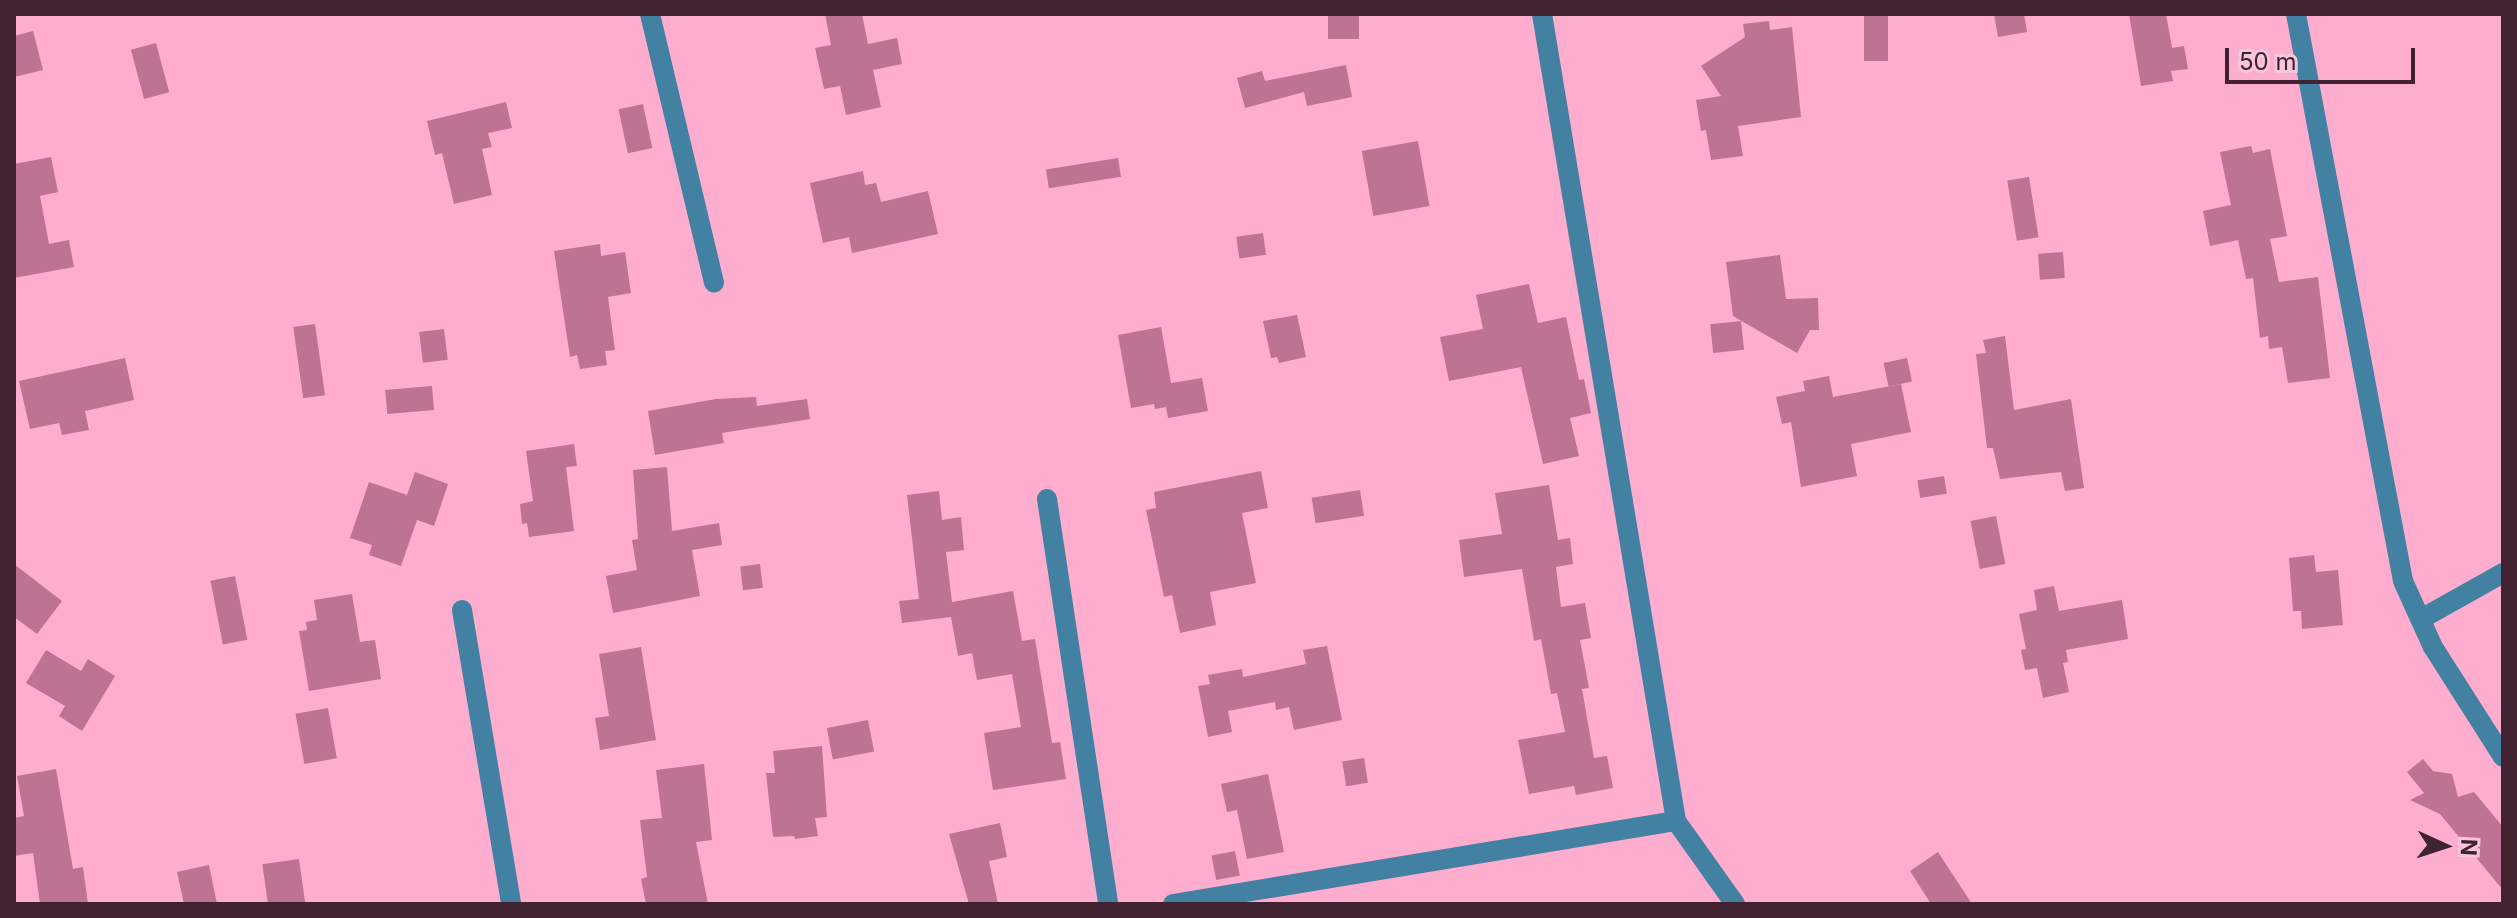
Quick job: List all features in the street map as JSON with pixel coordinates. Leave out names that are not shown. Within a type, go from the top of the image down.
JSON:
[{"type":"street","points":[[650,14],[714,282]]},
{"type":"street","points":[[1542,14],[1676,821],[1735,904]]},
{"type":"street","points":[[2296,14],[2403,581],[2433,647],[2503,757]]},
{"type":"street","points":[[1047,499],[1108,904]]},
{"type":"street","points":[[2421,619],[2503,573]]},
{"type":"street","points":[[462,610],[511,904]]},
{"type":"street","points":[[1173,904],[1676,821]]},
{"type":"building","points":[[825,14],[862,14],[868,44],[897,38],[902,64],[873,70],[881,107],[846,115],[840,86],[824,89],[815,48],[831,45]]},
{"type":"building","points":[[1328,14],[1359,14],[1359,39],[1328,39]]},
{"type":"building","points":[[1864,14],[1888,14],[1888,61],[1864,61]]},
{"type":"building","points":[[1994,14],[2024,14],[2027,32],[1998,37]]},
{"type":"building","points":[[2129,14],[2166,14],[2172,48],[2184,46],[2188,69],[2171,71],[2173,81],[2141,86]]},
{"type":"building","points":[[1769,21],[1770,30],[1792,27],[1801,117],[1738,126],[1743,156],[1711,160],[1706,130],[1701,131],[1696,100],[1721,96],[1701,66],[1745,37],[1743,24]]},
{"type":"building","points":[[33,31],[43,70],[14,77],[14,36]]},
{"type":"building","points":[[156,43],[169,92],[144,99],[131,50]]},
{"type":"building","points":[[1346,65],[1352,97],[1307,106],[1304,92],[1245,108],[1237,78],[1262,71],[1265,81]]},
{"type":"building","points":[[506,102],[512,128],[488,133],[492,147],[482,149],[492,195],[454,204],[442,153],[435,155],[427,121]]},
{"type":"building","points":[[643,104],[652,148],[628,153],[619,109]]},
{"type":"building","points":[[1418,141],[1429,206],[1373,216],[1362,151]]},
{"type":"building","points":[[2251,146],[2253,153],[2270,149],[2287,236],[2270,239],[2279,282],[2318,277],[2330,378],[2288,383],[2282,347],[2269,349],[2268,336],[2260,338],[2253,278],[2246,279],[2238,240],[2210,246],[2203,211],[2231,205],[2220,152]]},
{"type":"building","points":[[51,157],[58,192],[40,196],[49,244],[69,240],[74,267],[14,278],[14,164]]},
{"type":"building","points":[[1118,158],[1121,177],[1049,188],[1046,169]]},
{"type":"building","points":[[863,171],[865,185],[876,183],[881,202],[928,191],[938,234],[852,253],[849,237],[823,243],[810,183]]},
{"type":"building","points":[[2029,177],[2039,237],[2017,241],[2007,180]]},
{"type":"building","points":[[1263,233],[1266,255],[1239,259],[1236,237]]},
{"type":"building","points":[[600,244],[601,256],[625,252],[631,293],[608,297],[615,350],[605,351],[607,365],[580,369],[577,355],[570,357],[554,251]]},
{"type":"building","points":[[2063,252],[2065,278],[2040,280],[2038,254]]},
{"type":"building","points":[[1780,255],[1786,299],[1818,298],[1819,330],[1810,330],[1797,353],[1733,316],[1726,262]]},
{"type":"building","points":[[1529,284],[1538,323],[1566,317],[1579,380],[1584,379],[1591,413],[1570,418],[1579,456],[1543,464],[1521,367],[1449,381],[1440,337],[1483,329],[1476,295]]},
{"type":"building","points":[[1297,315],[1306,357],[1279,363],[1277,357],[1271,358],[1263,321]]},
{"type":"building","points":[[1741,321],[1744,350],[1713,353],[1710,324]]},
{"type":"building","points":[[315,324],[325,395],[303,398],[293,327]]},
{"type":"building","points":[[1161,327],[1171,383],[1202,378],[1208,411],[1168,418],[1166,407],[1155,409],[1154,404],[1131,408],[1118,335]]},
{"type":"building","points":[[444,329],[448,360],[423,363],[419,332]]},
{"type":"building","points":[[2005,336],[2014,410],[2071,399],[2084,488],[2065,491],[2061,472],[2000,479],[1993,448],[1987,448],[1976,354],[1986,353],[1983,340]]},
{"type":"building","points":[[125,358],[134,400],[85,411],[89,430],[62,435],[59,423],[30,429],[19,381]]},
{"type":"building","points":[[1907,358],[1912,381],[1889,386],[1884,363]]},
{"type":"building","points":[[1829,376],[1833,397],[1901,384],[1911,432],[1851,444],[1857,476],[1801,487],[1791,422],[1782,424],[1776,397],[1805,391],[1803,381]]},
{"type":"building","points":[[432,386],[434,410],[387,414],[385,390]]},
{"type":"building","points":[[756,397],[757,406],[807,399],[810,419],[722,433],[724,443],[655,455],[648,411],[716,399]]},
{"type":"building","points":[[574,444],[577,466],[566,467],[574,531],[529,537],[527,523],[522,524],[520,504],[533,501],[526,451]]},
{"type":"building","points":[[667,467],[672,531],[719,523],[722,545],[692,550],[700,596],[613,613],[606,576],[637,570],[632,540],[638,539],[633,470]]},
{"type":"building","points":[[1261,471],[1268,508],[1242,513],[1256,583],[1210,592],[1216,625],[1180,633],[1172,595],[1164,597],[1146,510],[1156,508],[1154,492]]},
{"type":"building","points":[[415,472],[448,484],[434,526],[417,520],[401,566],[369,555],[372,545],[350,538],[369,482],[407,495]]},
{"type":"building","points":[[1944,476],[1947,494],[1920,498],[1917,480]]},
{"type":"building","points":[[1549,485],[1558,540],[1570,538],[1573,564],[1556,567],[1561,607],[1585,603],[1591,638],[1580,640],[1589,688],[1582,689],[1594,758],[1607,756],[1613,788],[1576,795],[1574,786],[1529,794],[1518,740],[1565,732],[1557,693],[1551,694],[1541,639],[1534,641],[1522,569],[1464,577],[1459,540],[1502,534],[1495,493]]},
{"type":"building","points":[[1360,490],[1364,516],[1316,523],[1312,498]]},
{"type":"building","points":[[939,491],[942,520],[961,517],[964,550],[946,552],[952,602],[1013,591],[1022,641],[1035,639],[1052,743],[1060,742],[1066,779],[993,790],[984,733],[1021,727],[1012,674],[977,680],[972,653],[958,656],[951,617],[902,623],[899,601],[919,599],[907,495]]},
{"type":"building","points":[[1996,516],[2005,564],[1980,569],[1970,521]]},
{"type":"building","points":[[2314,555],[2316,572],[2338,570],[2343,625],[2302,629],[2301,611],[2293,611],[2289,558]]},
{"type":"building","points":[[14,564],[62,601],[37,634],[14,617]]},
{"type":"building","points":[[760,564],[763,588],[743,590],[740,566]]},
{"type":"building","points":[[235,576],[247,640],[223,645],[210,581]]},
{"type":"building","points":[[2054,586],[2059,611],[2122,600],[2128,639],[2066,650],[2068,662],[2063,663],[2069,692],[2043,698],[2037,668],[2025,670],[2021,650],[2026,649],[2019,614],[2037,610],[2034,590]]},
{"type":"building","points":[[352,594],[360,642],[375,640],[381,679],[309,691],[299,631],[307,630],[306,622],[317,620],[314,600]]},
{"type":"building","points":[[1327,646],[1342,720],[1294,730],[1289,707],[1276,710],[1275,702],[1228,711],[1232,732],[1208,737],[1198,686],[1210,684],[1208,675],[1242,669],[1243,677],[1306,664],[1303,650]]},
{"type":"building","points":[[641,647],[656,740],[600,750],[595,718],[609,716],[599,654]]},
{"type":"building","points":[[46,650],[81,671],[88,659],[115,676],[82,731],[59,716],[65,706],[26,683]]},
{"type":"building","points":[[328,708],[337,758],[304,764],[296,714]]},
{"type":"building","points":[[868,720],[874,751],[833,759],[827,728]]},
{"type":"building","points":[[822,746],[827,817],[815,818],[818,836],[795,839],[794,836],[773,837],[766,773],[775,773],[773,751]]},
{"type":"building","points":[[1364,758],[1368,783],[1346,786],[1342,761]]},
{"type":"building","points":[[2423,759],[2433,771],[2452,774],[2458,797],[2474,792],[2503,827],[2503,890],[2440,814],[2410,800],[2424,793],[2407,772]]},
{"type":"building","points":[[704,764],[712,840],[696,842],[708,904],[646,904],[641,879],[647,877],[640,820],[662,818],[656,770]]},
{"type":"building","points":[[56,769],[73,869],[83,867],[88,904],[40,904],[33,853],[14,856],[14,818],[24,816],[17,776]]},
{"type":"building","points":[[1268,774],[1284,852],[1247,859],[1237,810],[1227,812],[1221,784]]},
{"type":"building","points":[[1000,823],[1007,857],[989,861],[998,904],[969,904],[949,834]]},
{"type":"building","points":[[1235,851],[1240,876],[1216,880],[1211,856]]},
{"type":"building","points":[[1938,852],[1972,904],[1931,904],[1910,871]]},
{"type":"building","points":[[299,859],[305,904],[268,904],[262,864]]},
{"type":"building","points":[[209,865],[217,904],[184,904],[177,872]]}]
